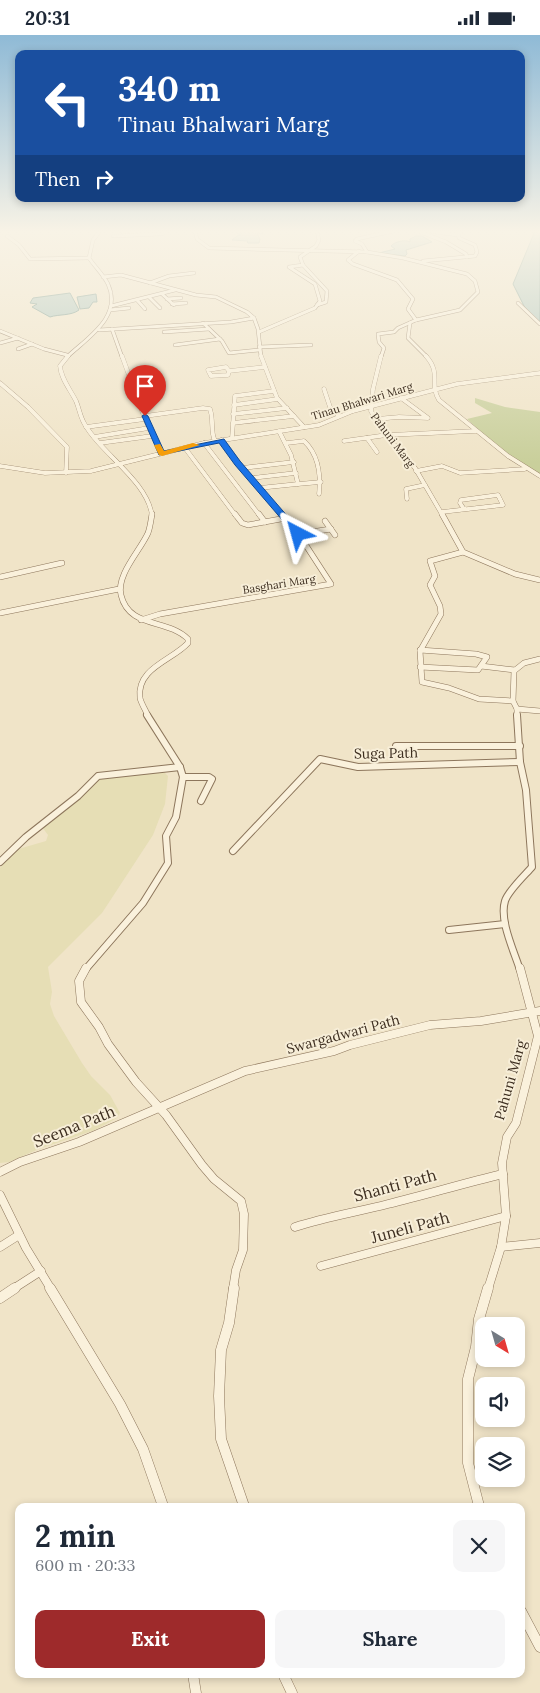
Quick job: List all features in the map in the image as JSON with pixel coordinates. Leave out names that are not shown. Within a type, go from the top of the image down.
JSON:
[{"type":"street","points":[[111,308],[99,330],[67,355],[60,366],[61,375],[70,390],[86,427],[140,490],[150,508],[152,516],[148,533],[132,559],[119,589],[128,609],[140,620],[177,629],[188,639],[185,648],[145,675],[140,697],[149,719],[180,767],[183,777],[176,817],[166,836],[168,863],[143,903],[85,969],[79,981],[81,1002],[125,1068],[159,1106],[202,1165],[214,1179],[241,1201],[244,1214],[243,1250],[236,1270],[229,1323],[221,1350],[219,1396],[221,1439],[243,1503]]},
{"type":"street","points":[[243,308],[254,318],[259,332],[259,348],[278,399],[304,427]]},
{"type":"street","points":[[259,332],[314,308]]},
{"type":"street","points":[[408,308],[416,320]]},
{"type":"street","name":"Pahuni Marg","points":[[462,308],[416,320],[398,328],[394,332],[377,335],[384,348],[380,356],[370,408],[387,435],[416,471],[442,512],[463,552]]},
{"type":"street","points":[[524,308],[540,324]]},
{"type":"street","points":[[99,330],[231,322],[254,318]]},
{"type":"street","points":[[203,323],[220,339],[229,353],[259,348],[311,345]]},
{"type":"street","points":[[410,323],[408,338],[433,365],[436,373],[435,389],[438,399],[491,444],[525,469],[540,476]]},
{"type":"street","points":[[112,329],[152,436],[162,453]]},
{"type":"street","points":[[164,332],[209,329]]},
{"type":"street","points":[[190,330],[201,341]]},
{"type":"street","points":[[0,331],[67,355]]},
{"type":"street","points":[[172,331],[182,343]]},
{"type":"street","points":[[0,343],[18,338]]},
{"type":"street","points":[[175,345],[220,339]]},
{"type":"street","points":[[18,349],[32,344]]},
{"type":"street","points":[[229,371],[226,367],[208,369],[211,376],[228,375],[229,371],[265,367]]},
{"type":"street","name":"Tinau Bhalwari Marg","points":[[0,466],[13,469],[66,473],[91,471],[204,443],[324,423],[338,415],[457,384],[540,373]]},
{"type":"street","points":[[0,383],[28,407],[67,447],[66,473]]},
{"type":"street","points":[[324,389],[330,407],[338,415]]},
{"type":"street","points":[[232,438],[235,396],[274,391]]},
{"type":"street","points":[[376,419],[399,417],[428,418],[401,398]]},
{"type":"street","points":[[234,405],[278,399]]},
{"type":"street","points":[[86,427],[203,408],[210,409],[213,413],[211,431],[215,441]]},
{"type":"street","points":[[233,414],[287,408]]},
{"type":"street","points":[[233,423],[294,416]]},
{"type":"street","points":[[94,437],[149,428]]},
{"type":"street","points":[[279,431],[287,443],[294,462],[298,484]]},
{"type":"street","points":[[344,441],[387,435],[476,431]]},
{"type":"street","points":[[100,443],[152,436]]},
{"type":"street","points":[[367,438],[377,452]]},
{"type":"street","name":"Basghari Marg","points":[[140,620],[160,614],[331,585],[286,518],[242,468],[221,440]]},
{"type":"street","points":[[287,443],[304,441],[308,444],[313,453],[321,482],[318,494]]},
{"type":"street","points":[[204,443],[265,522]]},
{"type":"street","points":[[185,448],[242,523],[248,525],[286,518]]},
{"type":"street","points":[[242,468],[294,462]]},
{"type":"street","points":[[416,471],[442,466],[460,473],[525,469]]},
{"type":"street","points":[[251,478],[296,473]]},
{"type":"street","points":[[259,488],[321,482]]},
{"type":"street","points":[[407,499],[406,489],[425,485]]},
{"type":"street","points":[[442,512],[503,505],[498,495],[460,502],[464,509]]},
{"type":"street","points":[[325,521],[335,535]]},
{"type":"street","points":[[298,534],[331,529]]},
{"type":"street","points":[[515,670],[513,701],[478,699],[449,688],[422,682],[420,650],[425,637],[436,625],[441,611],[436,594],[430,585],[435,576],[430,561],[463,552],[490,562],[515,575],[540,580]]},
{"type":"street","points":[[0,577],[62,563]]},
{"type":"street","points":[[0,613],[119,589]]},
{"type":"street","points":[[420,650],[487,657],[478,670],[420,667]]},
{"type":"street","points":[[481,667],[515,670],[524,663],[540,659]]},
{"type":"street","name":"Pahuni Marg","points":[[478,1503],[468,1463],[468,1379],[476,1347],[479,1319],[502,1247],[506,1216],[502,1163],[507,1137],[516,1123],[538,1036],[536,1011],[505,924],[505,899],[532,867],[533,861],[528,829],[526,790],[520,762],[517,709],[513,701]]},
{"type":"street","points":[[517,709],[540,711]]},
{"type":"street","points":[[396,747],[520,745]]},
{"type":"street","name":"Suga Path","points":[[233,851],[320,759],[358,767],[520,762]]},
{"type":"street","points":[[0,862],[26,837],[78,796],[98,776],[180,767]]},
{"type":"street","points":[[183,777],[209,777],[212,779],[201,801]]},
{"type":"street","points":[[450,930],[505,924]]},
{"type":"street","name":"Swargadwari Path","points":[[159,1106],[245,1071],[334,1051],[350,1045],[430,1025],[481,1021],[536,1011]]},
{"type":"street","name":"Seema Path","points":[[0,1172],[27,1160],[79,1142],[159,1106]]},
{"type":"street","name":"Shanti Path","points":[[295,1227],[329,1216],[388,1204],[443,1188],[503,1174]]},
{"type":"street","points":[[0,1195],[19,1235],[120,1404],[143,1449],[162,1503]]},
{"type":"street","name":"Juneli Path","points":[[321,1266],[506,1216]]},
{"type":"street","points":[[0,1247],[19,1235]]},
{"type":"street","points":[[502,1247],[540,1243]]},
{"type":"street","points":[[0,1298],[41,1271]]},
{"type":"street","points":[[525,1619],[540,1647]]},
{"type":"street","points":[[193,1678],[196,1693]]},
{"type":"street","points":[[285,1678],[292,1693]]},
{"type":"shaded area","points":[[164,772],[168,776],[165,804],[153,835],[102,913],[48,967],[52,992],[50,1004],[54,1016],[82,1063],[91,1076],[110,1095],[120,1113],[117,1118],[95,1130],[39,1149],[9,1162],[0,1163],[0,868],[15,850],[46,841],[48,835],[42,827],[81,798],[89,786],[99,779]]},
{"type":"green space","points":[[475,398],[505,407],[540,412],[540,475],[498,448],[467,419],[492,413],[475,403]]},
{"type":"water","points":[[34,308],[78,308],[79,310],[72,313],[50,317]]},
{"type":"water","points":[[526,308],[540,308],[540,326]]},
{"type":"slow traffic","points":[[157,445],[162,453],[196,445]]},
{"type":"route","points":[[145,416],[152,436],[162,453],[221,440],[262,493],[275,505],[298,534]]}]
